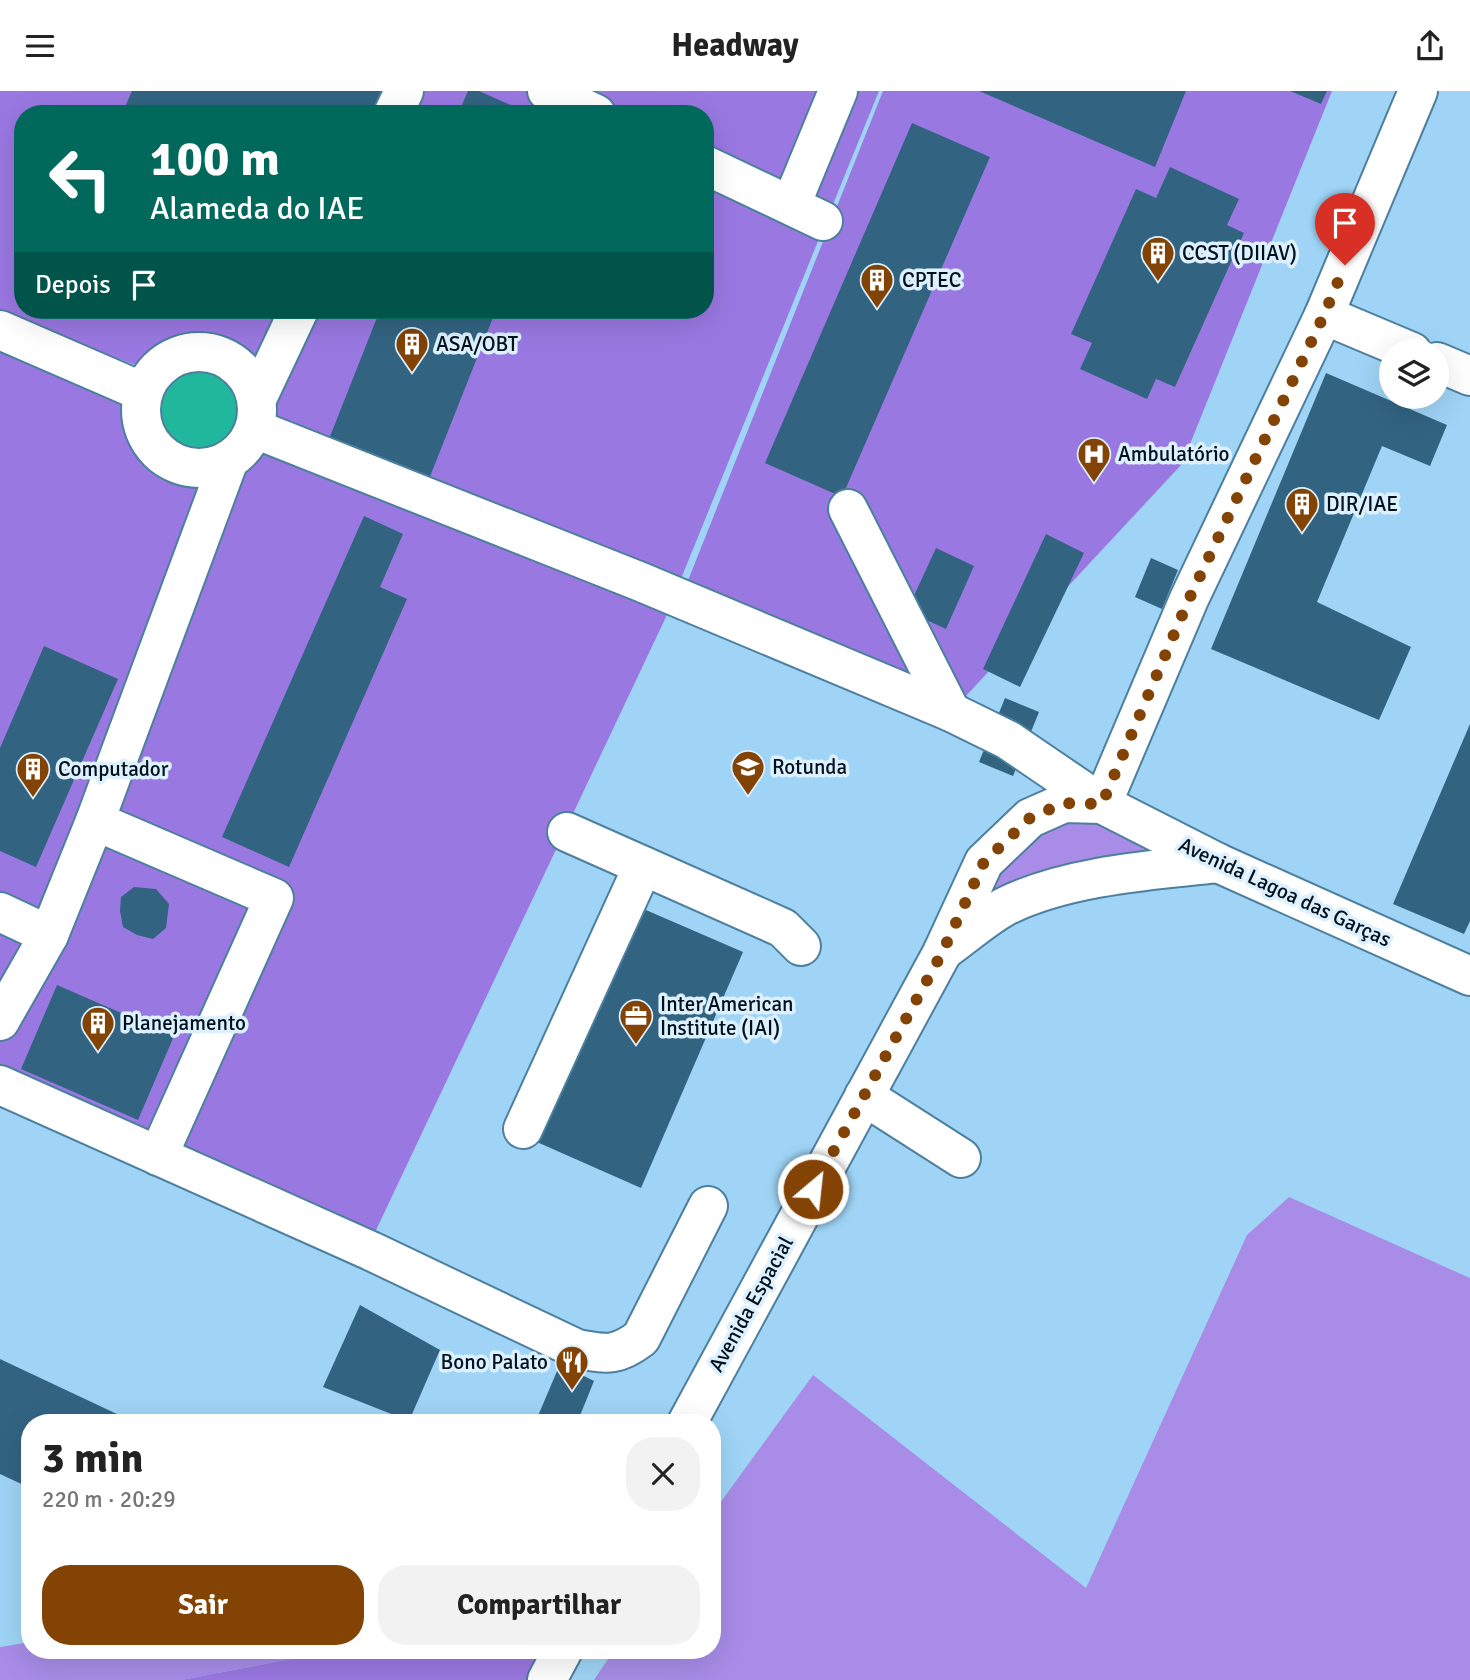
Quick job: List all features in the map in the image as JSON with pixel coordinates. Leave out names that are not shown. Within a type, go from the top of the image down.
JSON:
[{"type":"lane","points":[[547,91],[577,105]]},
{"type":"lane","points":[[714,169],[807,213],[838,91]]},
{"type":"lane","points":[[1102,804],[1189,599],[1324,315],[1418,91]]},
{"type":"lane","points":[[1324,315],[1381,339]]},
{"type":"lane","points":[[256,414],[250,380],[238,365],[221,355],[202,351],[183,353],[166,361],[152,375],[143,392],[141,412],[145,432],[156,449],[172,462],[191,468],[211,468],[229,460],[245,447],[295,319]]},
{"type":"lane","points":[[0,330],[143,392]]},
{"type":"lane","points":[[1449,367],[1470,376]]},
{"type":"lane","name":"Avenida Lagoa das Garças","points":[[256,414],[641,582],[951,712],[1008,740],[1102,804],[1218,863],[1470,976]]},
{"type":"lane","points":[[0,1021],[49,935],[95,821],[229,460]]},
{"type":"lane","points":[[848,509],[951,712]]},
{"type":"lane","name":"Avenida Espacial","points":[[692,1414],[942,953],[984,862],[1030,818],[1064,803],[1102,804]]},
{"type":"lane","points":[[95,821],[274,898],[158,1156]]},
{"type":"lane","points":[[567,832],[783,928],[801,946]]},
{"type":"lane","points":[[942,953],[1002,908],[1046,889],[1155,869],[1218,863]]},
{"type":"lane","points":[[523,1129],[643,866]]},
{"type":"lane","points":[[0,912],[49,935]]},
{"type":"lane","points":[[0,1085],[371,1251],[577,1349],[603,1354],[624,1351],[641,1338],[708,1206]]},
{"type":"lane","points":[[864,1096],[961,1158]]},
{"type":"lane","points":[[547,1680],[558,1659]]},
{"type":"shaded area","points":[[0,91],[879,91],[676,591],[260,411],[0,315]]},
{"type":"shaded area","points":[[883,91],[1332,91],[1182,464],[951,712],[681,598]]},
{"type":"shaded area","points":[[0,335],[247,430],[47,934],[0,1021]]},
{"type":"shaded area","points":[[200,367],[217,370],[231,379],[240,393],[243,410],[240,427],[231,441],[217,450],[200,453],[183,450],[169,441],[160,427],[157,410],[160,393],[169,379],[183,370]]},
{"type":"shaded area","points":[[256,433],[674,600],[369,1245],[0,1080],[0,1028],[52,935]]},
{"type":"shaded area","points":[[1078,812],[1183,857],[971,917],[994,874],[1035,831]]},
{"type":"shaded area","points":[[1289,1197],[1470,1278],[1470,1680],[594,1680],[608,1659],[721,1659],[721,1502],[813,1375],[1086,1588],[1247,1235]]},
{"type":"shaded area","points":[[21,1644],[21,1659],[291,1659],[181,1680],[0,1680],[0,1647]]},
{"type":"shaded area","points":[[291,1659],[545,1659],[539,1680],[181,1680]]},
{"type":"building","points":[[132,91],[384,91],[379,105],[126,105]]},
{"type":"building","points":[[468,91],[479,91],[511,105],[462,105]]},
{"type":"building","points":[[979,91],[1186,91],[1155,167]]},
{"type":"building","points":[[1290,91],[1327,91],[1321,104]]},
{"type":"building","name":"CPTEC","points":[[912,123],[990,157],[842,497],[765,463]]},
{"type":"building","name":"CCST (DIIAV)","points":[[1170,167],[1239,199],[1227,225],[1244,233],[1175,387],[1156,379],[1147,399],[1080,369],[1092,343],[1071,334],[1136,189],[1156,198]]},
{"type":"building","name":"ASA/OBT","points":[[376,319],[492,319],[429,479],[329,439]]},
{"type":"building","name":"DIR/IAE","points":[[1326,373],[1379,396],[1379,409],[1410,409],[1447,425],[1430,466],[1382,446],[1317,602],[1411,647],[1379,720],[1211,649]]},
{"type":"building","points":[[364,516],[403,534],[380,587],[407,599],[289,867],[222,837]]},
{"type":"building","points":[[1046,534],[1084,553],[1020,687],[983,669]]},
{"type":"building","points":[[936,548],[974,566],[946,629],[907,611]]},
{"type":"building","points":[[1151,558],[1178,570],[1162,609],[1135,597]]},
{"type":"building","name":"Computador","points":[[44,646],[118,679],[36,867],[0,851],[0,748]]},
{"type":"building","points":[[1005,698],[1039,712],[1013,776],[979,762]]},
{"type":"building","points":[[1470,724],[1470,921],[1464,934],[1393,904]]},
{"type":"building","points":[[134,887],[156,889],[169,904],[166,928],[153,939],[137,935],[123,927],[121,897]]},
{"type":"building","name":"Inter American Institute (IAI)","points":[[632,904],[743,952],[641,1188],[530,1139]]},
{"type":"building","name":"Planejamento","points":[[57,985],[174,1036],[138,1120],[21,1069]]},
{"type":"building","points":[[360,1305],[440,1350],[412,1414],[391,1414],[323,1387]]},
{"type":"building","points":[[0,1359],[117,1414],[21,1414],[21,1484],[0,1474]]},
{"type":"building","points":[[560,1364],[594,1381],[581,1414],[539,1414]]},
{"type":"place","name":"CCST (DIIAV)","points":[[1158,283]]},
{"type":"place","name":"CPTEC","points":[[877,310]]},
{"type":"place","name":"ASA/OBT","points":[[412,374]]},
{"type":"place","name":"Ambulatório","points":[[1094,484]]},
{"type":"place","name":"DIR/IAE","points":[[1302,534]]},
{"type":"place","name":"Rotunda","points":[[748,797]]},
{"type":"place","name":"Computador","points":[[33,799]]},
{"type":"place","name":"Inter American Institute (IAI)","points":[[636,1046]]},
{"type":"place","name":"Planejamento","points":[[98,1053]]},
{"type":"place","name":"Bono Palato","points":[[572,1392]]},
{"type":"route","points":[[813,1189],[942,953],[984,862],[1030,818],[1064,803],[1102,804],[1189,599],[1324,315],[1345,265]]}]
